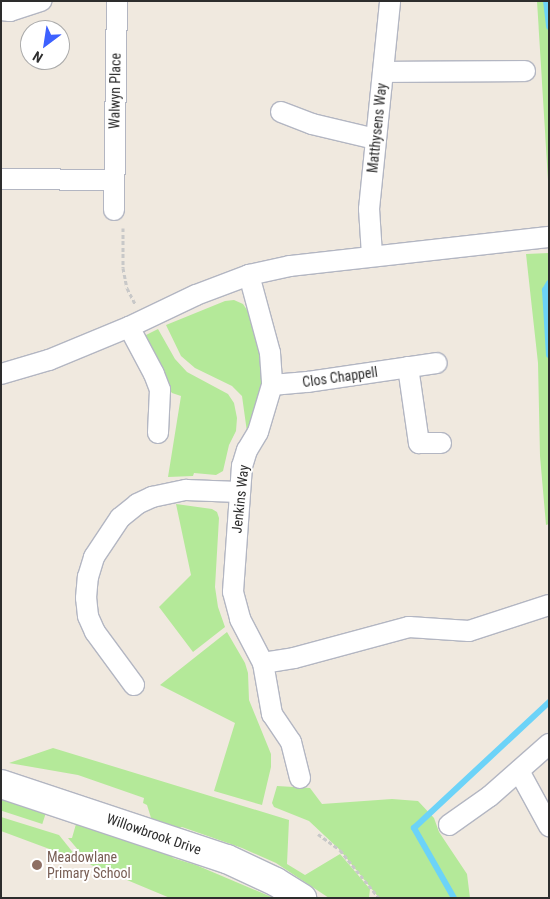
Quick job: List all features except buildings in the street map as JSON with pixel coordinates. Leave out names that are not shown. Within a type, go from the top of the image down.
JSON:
[{"type":"street","points":[[1,10],[10,11],[41,1]]},
{"type":"street","name":"Walwyn Place","points":[[114,210],[117,1]]},
{"type":"street","name":"Matthysens Way","points":[[372,256],[369,209],[390,1]]},
{"type":"street","points":[[383,72],[525,71]]},
{"type":"street","points":[[281,112],[312,124],[375,139]]},
{"type":"street","points":[[1,179],[114,180]]},
{"type":"street","points":[[1,374],[48,360],[136,324],[196,295],[249,275],[290,266],[542,238]]},
{"type":"street","name":"Jenkins Way","points":[[249,275],[270,353],[272,385],[258,432],[247,450],[242,466],[233,592],[240,619],[263,664],[272,714],[290,742],[300,778]]},
{"type":"street","points":[[136,324],[160,390],[158,433]]},
{"type":"street","name":"Clos Chappell","points":[[272,385],[308,382],[437,363]]},
{"type":"street","points":[[408,367],[419,443],[441,443]]},
{"type":"street","points":[[134,685],[95,632],[88,616],[86,598],[88,577],[94,557],[120,518],[137,504],[152,497],[186,490],[239,492]]},
{"type":"street","points":[[263,664],[301,656],[409,627],[469,631],[549,605]]},
{"type":"street","points":[[449,825],[519,771],[549,744]]},
{"type":"street","points":[[519,771],[549,826]]},
{"type":"street","name":"Willowbrook Drive","points":[[1,784],[227,859],[276,882],[302,898]]},
{"type":"path","points":[[114,210],[126,210],[122,239],[123,268],[136,324]]},
{"type":"path","points":[[318,834],[340,850],[379,898]]},
{"type":"green space","points":[[537,1],[549,1],[549,195],[547,164]]},
{"type":"green space","points":[[549,253],[549,524],[546,525],[540,456],[538,363],[526,254]]},
{"type":"green space","points":[[234,300],[243,304],[251,316],[259,344],[262,371],[260,398],[247,432],[242,396],[232,386],[195,368],[181,356],[166,325],[225,301]]},
{"type":"green space","points":[[158,329],[175,359],[187,372],[228,394],[234,403],[237,418],[236,431],[229,445],[223,471],[216,475],[194,473],[193,476],[168,477],[181,396],[172,393],[164,384],[142,337]]},
{"type":"green space","points":[[176,504],[212,509],[217,512],[219,518],[215,587],[218,607],[225,627],[193,652],[159,607],[191,575]]},
{"type":"green space","points":[[227,632],[245,663],[248,673],[249,700],[271,754],[271,767],[262,805],[214,791],[235,723],[160,685]]},
{"type":"green space","points":[[53,748],[289,820],[287,864],[305,875],[340,854],[370,889],[369,898],[329,898],[276,863],[242,848],[182,827],[177,829],[152,821],[147,805],[143,803],[144,798],[78,775],[9,763]]},
{"type":"green space","points":[[277,786],[310,788],[322,804],[392,799],[418,801],[434,818],[439,832],[467,874],[470,898],[379,898],[340,850],[309,821],[274,807],[272,803]]},
{"type":"green space","points":[[1,799],[46,814],[42,824],[1,811]]},
{"type":"green space","points":[[1,817],[59,835],[79,860],[1,831]]},
{"type":"green space","points":[[76,824],[141,845],[146,843],[169,851],[173,858],[196,865],[274,898],[170,898],[91,865],[68,838],[72,838]]},
{"type":"waterway","points":[[546,1],[549,27]]},
{"type":"waterway","points":[[549,283],[545,290],[549,355]]},
{"type":"waterway","points":[[454,898],[414,828],[549,702]]},
{"type":"place","name":"Meadowlane Primary School","points":[[37,865]]}]
